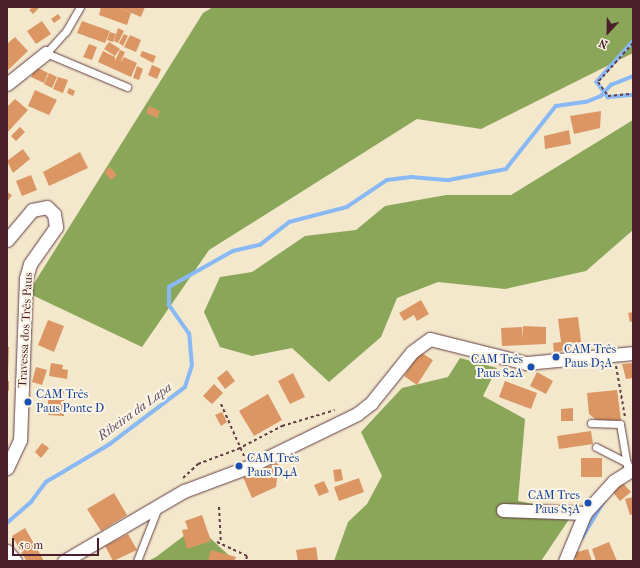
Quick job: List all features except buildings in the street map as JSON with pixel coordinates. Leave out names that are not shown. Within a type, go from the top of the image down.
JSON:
[{"type":"street","points":[[7,84],[46,53]]},
{"type":"street","name":"Travessa dos Três Paus","points":[[7,240],[32,210],[47,207],[54,214],[56,227],[30,264],[26,278],[20,440],[7,468]]},
{"type":"street","points":[[64,561],[184,491],[248,467],[357,414],[371,403],[412,352],[430,339],[526,363],[633,353]]},
{"type":"street","points":[[565,561],[585,513],[614,481],[629,468]]},
{"type":"street","points":[[503,510],[585,513]]},
{"type":"street","points":[[7,551],[14,561]]},
{"type":"lane","points":[[80,7],[66,31],[46,53],[127,86]]},
{"type":"lane","points":[[591,423],[620,424],[629,468]]},
{"type":"lane","points":[[596,447],[629,468]]},
{"type":"lane","points":[[137,561],[158,507]]},
{"type":"path","points":[[633,43],[598,82],[608,96],[633,94]]},
{"type":"path","points":[[614,355],[626,421]]},
{"type":"path","points":[[221,404],[248,467]]},
{"type":"path","points":[[177,483],[198,464],[241,448],[282,426],[334,410],[337,416]]},
{"type":"path","points":[[219,507],[221,540]]},
{"type":"path","points":[[217,542],[247,556],[246,561]]},
{"type":"green space","points":[[213,7],[633,7],[633,53],[481,129],[417,119],[209,250],[142,347],[28,293],[203,13]]},
{"type":"green space","points":[[633,120],[633,230],[586,271],[505,289],[438,282],[397,298],[381,337],[329,382],[292,348],[252,356],[220,347],[204,312],[220,277],[252,272],[305,236],[356,230],[385,206],[446,195],[511,195]]},
{"type":"green space","points":[[460,358],[497,368],[483,396],[525,419],[518,501],[574,512],[541,561],[334,561],[348,522],[367,504],[382,476],[361,432],[402,388],[448,377]]},
{"type":"green space","points":[[197,526],[235,561],[148,561],[156,557]]},
{"type":"waterway","points":[[633,42],[597,82],[608,97],[633,95]]},
{"type":"waterway","name":"Ribeira da Lapa","points":[[7,523],[31,502],[46,482],[110,444],[185,387],[192,366],[189,334],[169,305],[169,287],[233,251],[260,245],[289,222],[347,207],[387,180],[411,177],[449,180],[506,169],[556,106],[586,102],[601,96],[611,85],[633,76]]},
{"type":"waterway","points":[[582,538],[604,501]]},
{"type":"place","name":"CAM Três Paus D3A","points":[[556,357]]},
{"type":"place","name":"CAM Três Paus S2A","points":[[531,367]]},
{"type":"place","name":"CAM Três Paus Ponte D","points":[[28,402]]},
{"type":"place","name":"CAM Três Paus D4A","points":[[239,466]]},
{"type":"place","name":"CAM Tres Paus S3A","points":[[588,503]]}]
